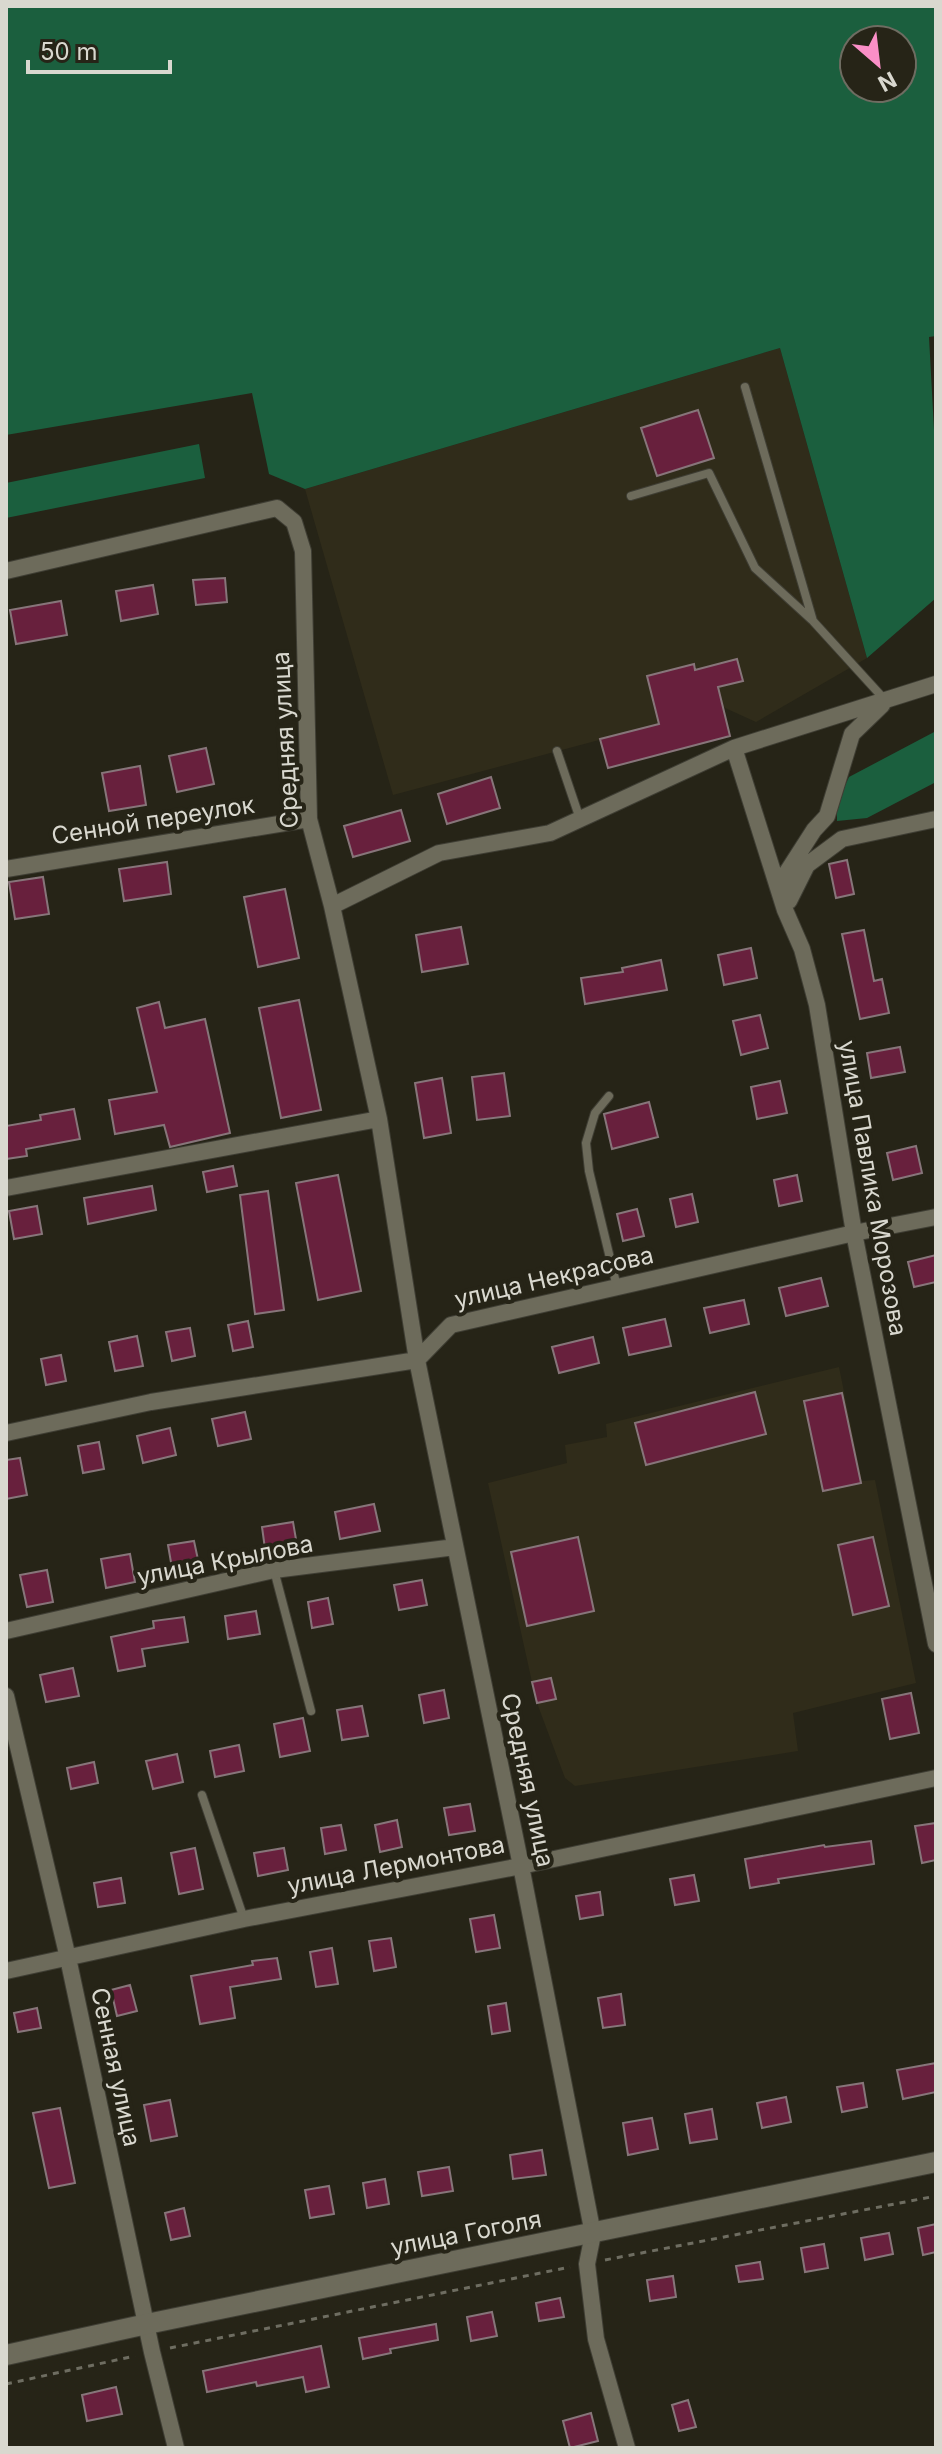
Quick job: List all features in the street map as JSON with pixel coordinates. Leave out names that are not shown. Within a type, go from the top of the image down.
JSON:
[{"type":"street","name":"Средняя улица","points":[[6,571],[277,508],[294,522],[303,551],[309,819],[332,906],[379,1119],[417,1360],[593,2234],[587,2264],[596,2339],[627,2448]]},
{"type":"street","points":[[332,906],[439,853],[550,833],[734,748],[936,684]]},
{"type":"street","points":[[785,910],[787,872],[814,830],[827,816],[852,734],[886,701]]},
{"type":"street","name":"улица Павлика Морозова","points":[[734,748],[785,910],[802,949],[817,1005],[854,1233],[936,1644]]},
{"type":"street","name":"Сенной переулок","points":[[6,869],[309,819]]},
{"type":"street","points":[[785,910],[807,865],[842,839],[936,819]]},
{"type":"street","points":[[6,1188],[379,1119]]},
{"type":"street","name":"улица Некрасова","points":[[417,1360],[451,1325],[936,1217]]},
{"type":"street","points":[[6,1433],[151,1402],[417,1360]]},
{"type":"street","name":"улица Крылова","points":[[6,1631],[274,1570],[455,1547]]},
{"type":"street","name":"Сенная улица","points":[[6,1696],[68,1958],[152,2352],[176,2448]]},
{"type":"street","name":"улица Лермонтова","points":[[6,1971],[244,1919],[521,1866],[936,1778]]},
{"type":"street","name":"улица Гоголя","points":[[6,2355],[936,2162]]},
{"type":"lane","points":[[745,387],[813,621]]},
{"type":"lane","points":[[631,496],[709,473],[755,568],[813,621],[886,701]]},
{"type":"lane","points":[[557,751],[580,819]]},
{"type":"lane","points":[[609,1096],[595,1113],[586,1143],[589,1171],[617,1287]]},
{"type":"lane","points":[[274,1570],[311,1711]]},
{"type":"lane","points":[[202,1795],[244,1919]]},
{"type":"path","points":[[6,2384],[587,2264],[936,2196]]},
{"type":"shaded area","points":[[780,348],[867,658],[756,722],[723,707],[393,795],[305,489]]},
{"type":"shaded area","points":[[839,1367],[862,1481],[875,1480],[916,1683],[793,1713],[798,1751],[575,1786],[565,1778],[537,1703],[555,1699],[551,1678],[532,1682],[488,1483],[567,1463],[565,1445],[607,1437],[606,1424]]},
{"type":"green space","points":[[6,6],[936,6],[936,336],[929,337],[936,467],[936,598],[867,658],[780,348],[305,489],[269,474],[252,393],[6,435]]},
{"type":"green space","points":[[199,444],[205,478],[6,518],[6,483]]},
{"type":"green space","points":[[936,731],[936,782],[867,818],[837,821],[837,802],[849,777]]},
{"type":"building","points":[[698,410],[714,458],[657,476],[641,428]]},
{"type":"building","points":[[225,578],[227,602],[196,605],[193,580]]},
{"type":"building","points":[[153,585],[158,614],[121,621],[116,591]]},
{"type":"building","points":[[61,601],[67,635],[16,644],[10,610]]},
{"type":"building","points":[[737,659],[743,681],[718,687],[730,736],[608,768],[600,739],[659,724],[647,676],[694,664],[695,670]]},
{"type":"building","points":[[206,748],[214,784],[177,792],[169,756]]},
{"type":"building","points":[[140,766],[146,805],[109,811],[102,773]]},
{"type":"building","points":[[491,777],[500,808],[447,824],[438,794]]},
{"type":"building","points":[[401,810],[410,841],[353,857],[344,826]]},
{"type":"building","points":[[847,860],[854,894],[836,898],[829,864]]},
{"type":"building","points":[[167,862],[171,894],[124,901],[119,869]]},
{"type":"building","points":[[43,877],[49,914],[15,919],[9,882]]},
{"type":"building","points":[[285,889],[299,958],[258,967],[244,897]]},
{"type":"building","points":[[461,927],[468,964],[422,972],[416,935]]},
{"type":"building","points":[[864,930],[874,981],[882,979],[889,1013],[860,1019],[842,934]]},
{"type":"building","points":[[751,948],[757,978],[724,985],[718,955]]},
{"type":"building","points":[[661,960],[667,990],[585,1004],[581,978],[623,972],[622,968]]},
{"type":"building","points":[[299,1000],[321,1110],[281,1118],[259,1008]]},
{"type":"building","points":[[159,1002],[165,1028],[205,1019],[230,1133],[170,1147],[164,1125],[115,1134],[109,1100],[157,1092],[137,1008]]},
{"type":"building","points":[[760,1015],[768,1048],[741,1055],[733,1021]]},
{"type":"building","points":[[900,1047],[905,1072],[871,1078],[867,1053]]},
{"type":"building","points":[[504,1073],[510,1116],[477,1120],[472,1077]]},
{"type":"building","points":[[442,1078],[451,1133],[424,1138],[415,1083]]},
{"type":"building","points":[[780,1081],[787,1113],[757,1119],[751,1087]]},
{"type":"building","points":[[649,1102],[658,1137],[612,1149],[604,1114]]},
{"type":"building","points":[[74,1109],[80,1139],[26,1149],[27,1156],[6,1159],[6,1126],[41,1120],[40,1115]]},
{"type":"building","points":[[916,1146],[922,1173],[893,1180],[887,1153]]},
{"type":"building","points":[[233,1166],[237,1186],[207,1192],[203,1172]]},
{"type":"building","points":[[338,1175],[361,1291],[318,1300],[296,1183]]},
{"type":"building","points":[[797,1175],[802,1201],[779,1206],[774,1180]]},
{"type":"building","points":[[152,1186],[156,1210],[88,1224],[84,1198]]},
{"type":"building","points":[[268,1191],[284,1310],[255,1314],[240,1195]]},
{"type":"building","points":[[692,1194],[698,1222],[676,1227],[670,1199]]},
{"type":"building","points":[[37,1206],[42,1234],[14,1239],[9,1211]]},
{"type":"building","points":[[637,1209],[644,1236],[623,1241],[617,1214]]},
{"type":"building","points":[[936,1255],[936,1282],[914,1287],[908,1262]]},
{"type":"building","points":[[821,1278],[828,1306],[786,1316],[779,1288]]},
{"type":"building","points":[[744,1300],[749,1324],[710,1333],[704,1308]]},
{"type":"building","points":[[665,1319],[671,1346],[629,1355],[623,1328]]},
{"type":"building","points":[[248,1321],[253,1347],[233,1351],[228,1325]]},
{"type":"building","points":[[190,1328],[195,1356],[172,1361],[166,1332]]},
{"type":"building","points":[[137,1336],[143,1366],[115,1371],[109,1342]]},
{"type":"building","points":[[593,1337],[599,1363],[559,1373],[552,1347]]},
{"type":"building","points":[[61,1355],[66,1381],[46,1385],[41,1359]]},
{"type":"building","points":[[755,1392],[766,1434],[646,1465],[635,1423]]},
{"type":"building","points":[[842,1393],[861,1483],[823,1491],[804,1401]]},
{"type":"building","points":[[245,1412],[251,1439],[218,1446],[212,1419]]},
{"type":"building","points":[[170,1428],[176,1455],[143,1463],[137,1436]]},
{"type":"building","points":[[99,1442],[104,1469],[83,1473],[78,1446]]},
{"type":"building","points":[[20,1458],[27,1495],[6,1499],[6,1460]]},
{"type":"building","points":[[374,1504],[380,1531],[340,1539],[335,1512]]},
{"type":"building","points":[[293,1522],[298,1551],[266,1556],[262,1527]]},
{"type":"building","points":[[578,1537],[594,1611],[527,1626],[511,1552]]},
{"type":"building","points":[[873,1537],[889,1606],[853,1615],[838,1545]]},
{"type":"building","points":[[194,1541],[200,1569],[173,1574],[168,1545]]},
{"type":"building","points":[[130,1554],[135,1582],[106,1588],[101,1559]]},
{"type":"building","points":[[47,1570],[53,1602],[27,1607],[20,1575]]},
{"type":"building","points":[[422,1580],[427,1605],[399,1610],[394,1585]]},
{"type":"building","points":[[328,1598],[333,1624],[312,1628],[308,1602]]},
{"type":"building","points":[[256,1611],[260,1634],[228,1639],[225,1616]]},
{"type":"building","points":[[184,1617],[188,1642],[142,1649],[145,1666],[118,1671],[111,1637],[154,1628],[153,1621]]},
{"type":"building","points":[[73,1668],[79,1696],[46,1702],[40,1675]]},
{"type":"building","points":[[551,1678],[556,1699],[537,1703],[532,1682]]},
{"type":"building","points":[[444,1690],[449,1718],[424,1723],[419,1695]]},
{"type":"building","points":[[911,1693],[919,1733],[890,1739],[882,1699]]},
{"type":"building","points":[[362,1706],[368,1736],[342,1740],[337,1710]]},
{"type":"building","points":[[303,1718],[310,1751],[280,1757],[274,1724]]},
{"type":"building","points":[[239,1745],[244,1771],[215,1777],[210,1751]]},
{"type":"building","points":[[177,1754],[183,1782],[153,1789],[146,1761]]},
{"type":"building","points":[[94,1762],[98,1783],[71,1789],[67,1768]]},
{"type":"building","points":[[470,1804],[475,1831],[449,1835],[444,1808]]},
{"type":"building","points":[[397,1820],[402,1847],[380,1852],[375,1825]]},
{"type":"building","points":[[936,1823],[936,1860],[922,1863],[915,1826]]},
{"type":"building","points":[[341,1825],[346,1850],[325,1854],[321,1828]]},
{"type":"building","points":[[871,1841],[874,1864],[778,1879],[779,1883],[750,1888],[745,1859],[824,1845]]},
{"type":"building","points":[[195,1848],[203,1889],[179,1894],[171,1853]]},
{"type":"building","points":[[284,1848],[288,1870],[258,1876],[254,1853]]},
{"type":"building","points":[[694,1875],[699,1901],[675,1905],[670,1879]]},
{"type":"building","points":[[121,1878],[125,1903],[98,1907],[94,1883]]},
{"type":"building","points":[[600,1892],[603,1915],[580,1919],[576,1896]]},
{"type":"building","points":[[494,1915],[500,1948],[476,1952],[470,1919]]},
{"type":"building","points":[[391,1938],[396,1967],[374,1971],[369,1941]]},
{"type":"building","points":[[332,1948],[338,1984],[316,1987],[310,1952]]},
{"type":"building","points":[[277,1958],[281,1979],[230,1987],[235,2018],[200,2024],[191,1976]]},
{"type":"building","points":[[130,1985],[137,2011],[117,2016],[111,1990]]},
{"type":"building","points":[[621,1994],[625,2025],[603,2028],[598,1998]]},
{"type":"building","points":[[506,2003],[510,2031],[492,2034],[488,2006]]},
{"type":"building","points":[[37,2008],[41,2028],[18,2032],[14,2013]]},
{"type":"building","points":[[936,2063],[936,2092],[903,2099],[897,2070]]},
{"type":"building","points":[[863,2083],[867,2107],[842,2112],[837,2087]]},
{"type":"building","points":[[786,2097],[791,2122],[762,2128],[757,2103]]},
{"type":"building","points":[[170,2100],[177,2136],[151,2141],[144,2105]]},
{"type":"building","points":[[60,2108],[75,2183],[49,2188],[33,2113]]},
{"type":"building","points":[[712,2109],[717,2139],[690,2143],[685,2114]]},
{"type":"building","points":[[652,2118],[658,2149],[628,2155],[623,2123]]},
{"type":"building","points":[[542,2150],[546,2175],[513,2179],[510,2155]]},
{"type":"building","points":[[449,2167],[453,2191],[422,2196],[418,2172]]},
{"type":"building","points":[[385,2179],[389,2204],[367,2208],[363,2183]]},
{"type":"building","points":[[329,2186],[334,2214],[310,2218],[305,2190]]},
{"type":"building","points":[[184,2208],[190,2236],[171,2240],[165,2213]]},
{"type":"building","points":[[936,2224],[936,2252],[923,2255],[918,2228]]},
{"type":"building","points":[[889,2233],[893,2254],[865,2260],[861,2238]]},
{"type":"building","points":[[824,2244],[828,2268],[805,2272],[801,2248]]},
{"type":"building","points":[[760,2262],[763,2279],[739,2282],[736,2266]]},
{"type":"building","points":[[673,2276],[676,2297],[650,2301],[647,2280]]},
{"type":"building","points":[[560,2298],[564,2317],[539,2321],[536,2303]]},
{"type":"building","points":[[492,2312],[497,2336],[471,2341],[467,2317]]},
{"type":"building","points":[[436,2324],[438,2340],[390,2349],[391,2353],[363,2359],[359,2338]]},
{"type":"building","points":[[321,2346],[329,2387],[306,2392],[303,2377],[207,2392],[203,2371]]},
{"type":"building","points":[[116,2387],[122,2414],[87,2421],[82,2395]]},
{"type":"building","points":[[688,2400],[696,2427],[679,2431],[672,2405]]},
{"type":"building","points":[[591,2413],[598,2441],[570,2448],[563,2421]]}]
